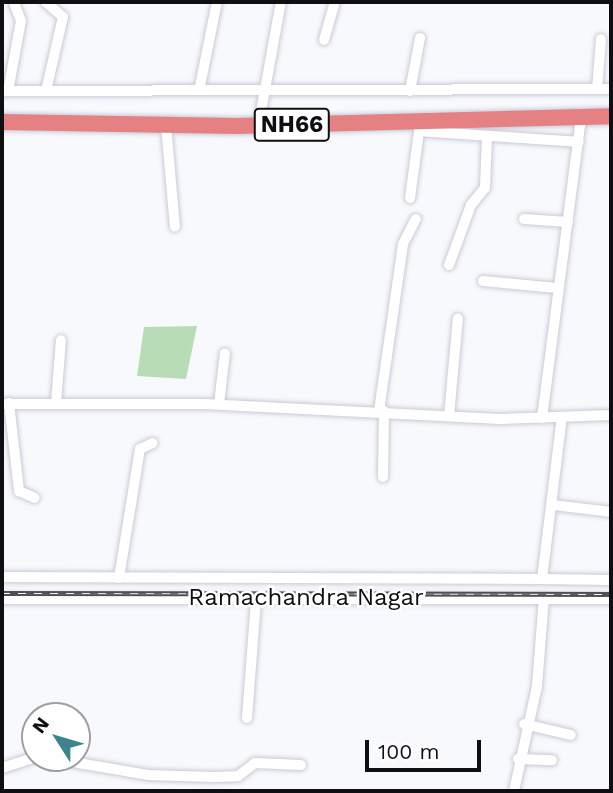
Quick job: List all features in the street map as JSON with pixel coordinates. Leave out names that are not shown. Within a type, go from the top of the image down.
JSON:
[{"type":"highway","name":"NH66","points":[[2,122],[166,125],[611,116]]},
{"type":"street","points":[[46,2],[63,17],[46,91]]},
{"type":"street","points":[[200,86],[216,2]]},
{"type":"street","points":[[260,117],[281,2]]},
{"type":"street","points":[[324,40],[335,2]]},
{"type":"street","points":[[14,3],[21,21],[5,91],[200,86],[410,91],[611,89]]},
{"type":"street","points":[[410,91],[420,38]]},
{"type":"street","points":[[597,89],[601,39]]},
{"type":"street","points":[[542,418],[581,117]]},
{"type":"street","points":[[166,125],[175,226]]},
{"type":"street","points":[[411,198],[419,131],[579,142]]},
{"type":"street","points":[[449,265],[471,205],[485,188],[487,136]]},
{"type":"street","points":[[383,477],[382,411],[403,244],[416,219]]},
{"type":"street","points":[[524,219],[568,222]]},
{"type":"street","points":[[483,281],[557,288]]},
{"type":"street","points":[[449,416],[458,318]]},
{"type":"street","points":[[56,403],[61,340]]},
{"type":"street","points":[[219,404],[225,353]]},
{"type":"street","points":[[35,498],[19,491],[5,403],[219,404],[542,418],[611,415]]},
{"type":"street","points":[[542,579],[562,417]]},
{"type":"street","points":[[119,578],[140,449],[153,443]]},
{"type":"street","points":[[553,505],[611,512]]},
{"type":"street","points":[[2,577],[611,580]]},
{"type":"street","points":[[514,791],[524,724],[537,686],[544,598]]},
{"type":"street","name":"Ramachandra Nagar","points":[[2,599],[611,598]]},
{"type":"street","points":[[247,718],[256,600]]},
{"type":"street","points":[[524,724],[571,735]]},
{"type":"street","points":[[519,759],[552,760]]},
{"type":"street","points":[[2,766],[21,761]]},
{"type":"street","points":[[91,765],[148,775],[214,777],[239,776],[255,763],[301,765]]},
{"type":"green space","points":[[197,326],[186,379],[137,376],[144,327]]},
{"type":"railway","points":[[2,593],[611,594]]}]
